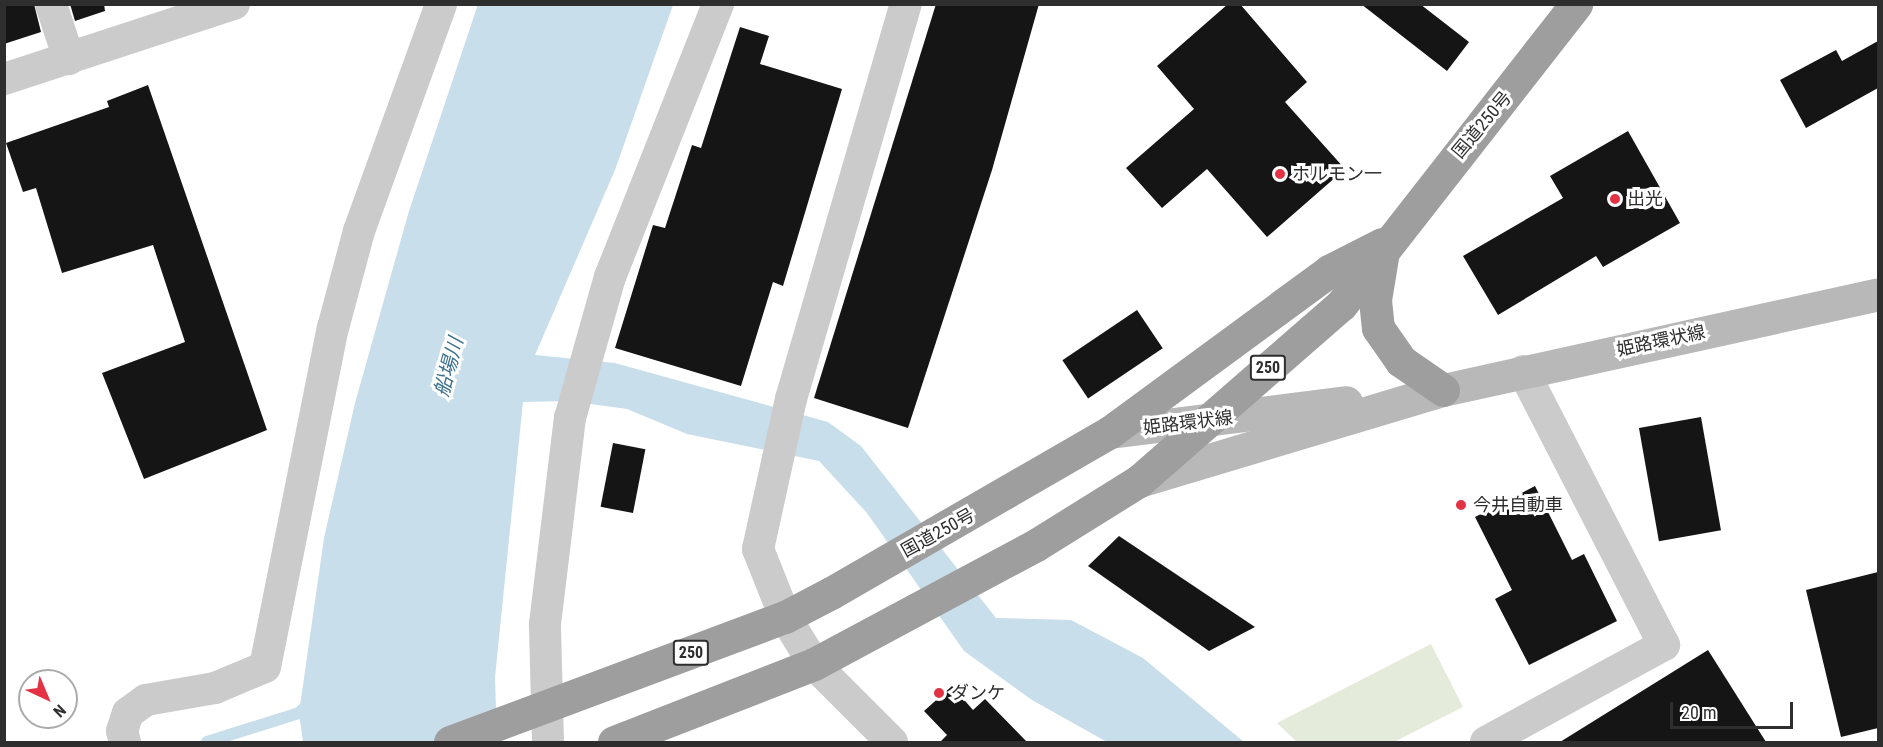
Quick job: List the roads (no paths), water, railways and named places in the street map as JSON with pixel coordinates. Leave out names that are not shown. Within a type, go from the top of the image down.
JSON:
[{"type":"highway","name":"国道250号","points":[[614,742],[814,664],[1036,544],[1139,481],[1341,305],[1384,243],[1576,4]]},
{"type":"highway","name":"国道250号","points":[[450,742],[785,617],[1011,493],[1110,432],[1329,271],[1384,243]]},
{"type":"highway","name":"250","points":[[1384,243],[1375,300],[1378,328],[1401,362],[1443,390]]},
{"type":"main road","name":"姫路環状線","points":[[1139,481],[1443,390],[1878,294]]},
{"type":"main road","name":"姫路環状線","points":[[1110,432],[1443,390]]},
{"type":"street","points":[[51,4],[69,59]]},
{"type":"street","points":[[4,79],[234,4]]},
{"type":"street","points":[[123,737],[128,713],[146,700],[215,688],[265,667],[336,318],[359,231],[441,4]]},
{"type":"street","points":[[548,742],[545,624],[570,418],[588,346],[610,277],[718,4]]},
{"type":"street","points":[[892,742],[814,664],[785,617],[758,549],[791,399],[906,4]]},
{"type":"street","points":[[1486,742],[1664,645],[1523,371]]},
{"type":"water","name":"船場川","points":[[478,4],[673,5],[615,170],[535,355],[615,363],[828,422],[861,446],[996,618],[1071,620],[1143,658],[1244,742],[1107,742],[1032,700],[964,651],[867,513],[819,461],[687,434],[627,409],[569,401],[523,402],[495,677],[497,742],[303,742],[299,713],[324,538],[355,403],[409,211]]},
{"type":"waterway","points":[[207,742],[299,713],[311,702]]},
{"type":"place","name":"ホルモン一","points":[[1280,174]]},
{"type":"place","name":"出光","points":[[1615,199]]},
{"type":"place","name":"今井自動車","points":[[1461,505]]},
{"type":"place","name":"ダンケ","points":[[939,693]]}]
